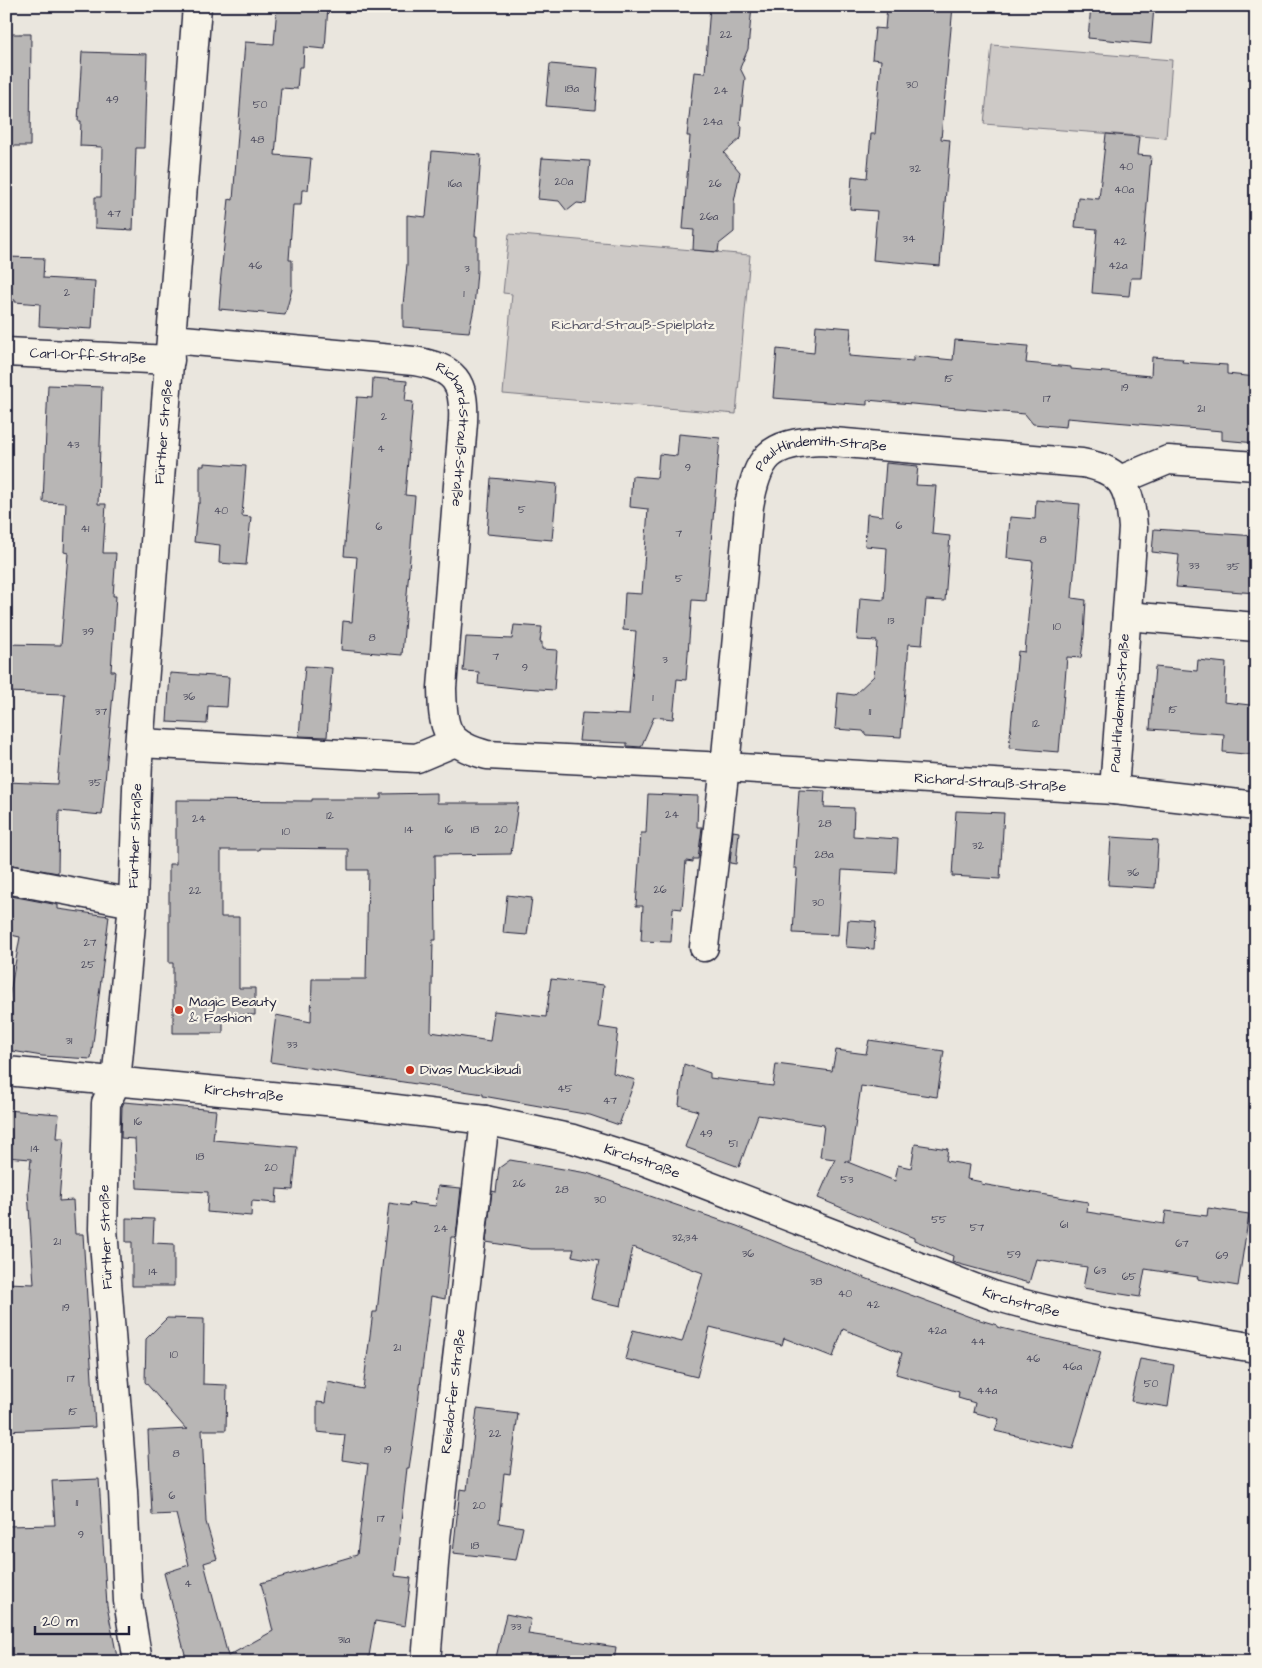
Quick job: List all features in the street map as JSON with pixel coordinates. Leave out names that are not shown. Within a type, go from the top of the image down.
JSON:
[{"type":"street","name":"Fürther Straße","points":[[138,1662],[128,1601],[121,1462],[103,1229],[106,1104],[116,1082],[133,903],[140,743],[197,6]]},
{"type":"street","name":"Carl-Orff-Straße","points":[[6,352],[171,349]]},
{"type":"street","name":"Richard-Strauß-Straße","points":[[171,349],[414,361],[439,367],[458,381],[464,407],[442,688],[444,714],[448,730],[455,742],[462,747],[487,755],[1114,790],[1256,806]]},
{"type":"street","name":"Paul-Hindemith-Straße","points":[[725,767],[749,506],[756,475],[770,453],[784,446],[794,443],[841,443],[1082,463],[1097,465],[1110,471],[1120,480],[1127,492],[1133,528],[1114,790]]},
{"type":"street","points":[[1120,480],[1168,460],[1256,466]]},
{"type":"street","name":"Paul-Hindemith-Straße","points":[[1127,616],[1256,627]]},
{"type":"street","points":[[140,743],[417,758],[455,742]]},
{"type":"street","points":[[704,947],[725,767]]},
{"type":"street","points":[[6,879],[133,903]]},
{"type":"street","name":"Kirchstraße","points":[[6,1071],[375,1106],[485,1120],[573,1139],[639,1159],[995,1296],[1088,1320],[1256,1348]]},
{"type":"street","name":"Reisdorfer Straße","points":[[426,1662],[436,1539],[485,1120]]},
{"type":"green space","points":[[992,45],[1172,60],[1166,138],[984,124]]},
{"type":"green space","name":"Richard-Strauß-Spielplatz","points":[[509,234],[750,255],[736,414],[503,394],[512,294],[503,293]]},
{"type":"building","points":[[277,6],[328,6],[325,49],[304,47],[303,67],[299,67],[297,89],[281,88],[275,155],[311,158],[308,190],[302,190],[301,205],[293,205],[289,260],[292,260],[292,289],[285,315],[219,309],[229,199],[233,200],[245,42],[274,44]]},
{"type":"building","points":[[710,6],[752,6],[748,49],[740,68],[745,78],[740,124],[742,126],[741,138],[724,153],[740,172],[734,202],[734,232],[719,244],[718,252],[693,250],[694,230],[683,229],[690,136],[687,136],[694,72],[705,73]]},
{"type":"building","points":[[887,6],[953,6],[941,139],[950,140],[940,266],[873,260],[877,211],[850,209],[852,176],[867,178],[871,134],[875,134],[881,60],[872,59],[875,28],[885,29]]},
{"type":"building","points":[[1091,6],[1154,6],[1151,44],[1088,38]]},
{"type":"building","points":[[6,34],[31,34],[30,146],[6,146]]},
{"type":"building","points":[[82,52],[147,54],[144,148],[136,148],[133,230],[95,228],[95,197],[101,197],[102,147],[80,146],[81,121],[78,121]]},
{"type":"building","points":[[550,64],[598,68],[595,110],[546,106]]},
{"type":"building","points":[[1106,134],[1139,137],[1137,155],[1151,156],[1141,278],[1131,278],[1129,296],[1092,293],[1097,229],[1075,227],[1078,197],[1099,199]]},
{"type":"building","points":[[432,151],[481,155],[475,236],[477,236],[477,271],[474,308],[469,332],[403,327],[407,264],[407,215],[426,217]]},
{"type":"building","points":[[542,158],[590,161],[586,204],[577,203],[567,211],[559,201],[538,199]]},
{"type":"building","points":[[6,257],[44,258],[43,278],[95,281],[92,329],[39,326],[40,304],[15,302],[15,300],[6,299]]},
{"type":"building","points":[[816,325],[851,328],[849,356],[913,361],[913,356],[953,360],[955,340],[1028,346],[1026,363],[1071,367],[1071,369],[1151,376],[1152,357],[1183,359],[1182,362],[1227,365],[1227,374],[1256,377],[1256,443],[1222,440],[1222,431],[1067,418],[1066,427],[1033,424],[1025,414],[867,400],[867,405],[773,398],[777,349],[814,353]]},
{"type":"building","points":[[373,378],[407,381],[405,401],[413,402],[405,495],[415,496],[402,655],[341,650],[343,621],[352,622],[357,557],[344,556],[357,397],[372,398]]},
{"type":"building","points":[[48,385],[102,387],[98,504],[106,504],[103,553],[116,553],[113,596],[116,596],[111,671],[115,671],[102,815],[59,811],[58,873],[6,864],[6,782],[57,784],[65,694],[6,692],[6,644],[61,645],[68,553],[64,552],[66,503],[43,502]]},
{"type":"building","points":[[679,434],[720,438],[706,601],[692,600],[686,680],[677,679],[673,719],[654,717],[641,747],[627,746],[627,743],[579,741],[582,713],[629,715],[636,631],[623,630],[625,593],[642,594],[648,509],[630,507],[632,476],[657,478],[659,454],[677,456]]},
{"type":"building","points":[[204,463],[246,466],[242,516],[251,517],[246,565],[219,563],[220,545],[194,542],[198,503],[200,503],[200,466],[204,466]]},
{"type":"building","points":[[886,463],[918,466],[916,485],[936,486],[932,534],[950,536],[945,601],[926,600],[922,645],[909,644],[901,737],[866,735],[863,731],[835,729],[838,693],[854,695],[874,676],[877,641],[857,640],[860,598],[884,600],[887,548],[865,546],[867,514],[882,516]]},
{"type":"building","points":[[491,478],[557,484],[552,540],[487,534]]},
{"type":"building","points":[[1036,500],[1080,504],[1072,598],[1086,600],[1084,636],[1081,658],[1067,657],[1059,752],[1009,748],[1018,651],[1025,652],[1033,561],[1007,558],[1010,517],[1035,519]]},
{"type":"building","points":[[1154,529],[1256,536],[1256,593],[1176,587],[1179,555],[1152,552]]},
{"type":"building","points":[[514,625],[542,627],[540,642],[542,642],[542,649],[557,650],[554,690],[478,684],[479,672],[463,671],[466,637],[512,639]]},
{"type":"building","points":[[1198,660],[1226,663],[1224,702],[1250,705],[1256,715],[1256,755],[1223,752],[1224,734],[1150,729],[1155,667],[1197,671]]},
{"type":"building","points":[[305,666],[332,668],[327,737],[299,736]]},
{"type":"building","points":[[170,673],[229,677],[227,707],[208,706],[207,724],[167,722]]},
{"type":"building","points":[[799,790],[825,791],[824,807],[854,808],[853,836],[898,839],[896,873],[842,870],[838,935],[793,933],[797,868],[794,868]]},
{"type":"building","points":[[437,793],[437,803],[518,803],[511,854],[435,855],[436,940],[433,940],[431,1032],[490,1041],[494,1011],[546,1017],[551,979],[604,985],[599,1027],[618,1030],[613,1073],[635,1080],[619,1125],[590,1115],[483,1096],[483,1094],[270,1062],[276,1015],[311,1022],[312,979],[366,979],[368,870],[348,870],[348,849],[259,848],[259,850],[221,850],[221,917],[239,917],[239,988],[255,988],[255,1015],[223,1014],[223,1033],[173,1033],[173,963],[169,963],[169,864],[176,864],[176,800],[312,801],[312,799],[381,799],[381,794]]},
{"type":"building","points":[[648,794],[698,796],[697,827],[702,827],[698,859],[693,859],[693,862],[686,861],[682,909],[673,908],[671,942],[641,941],[643,906],[636,906],[641,833],[646,833]]},
{"type":"building","points":[[956,811],[1004,813],[1000,879],[952,876]]},
{"type":"building","points":[[733,831],[739,832],[736,864],[730,863]]},
{"type":"building","points":[[1111,837],[1158,840],[1155,888],[1108,885]]},
{"type":"building","points":[[6,895],[58,905],[58,909],[109,916],[91,1059],[42,1056],[6,1050],[6,998],[9,998],[20,937],[6,934]]},
{"type":"building","points":[[507,895],[532,898],[527,935],[503,933]]},
{"type":"building","points":[[848,920],[876,922],[874,949],[846,947]]},
{"type":"building","points":[[869,1040],[944,1051],[937,1097],[861,1086],[850,1161],[845,1161],[895,1181],[898,1165],[911,1168],[915,1144],[948,1149],[946,1161],[969,1165],[967,1179],[982,1182],[981,1184],[1088,1202],[1087,1212],[1164,1224],[1166,1211],[1207,1216],[1208,1208],[1249,1214],[1238,1286],[1197,1279],[1198,1277],[1145,1269],[1140,1297],[1083,1288],[1087,1267],[1036,1259],[1029,1283],[952,1262],[953,1256],[818,1198],[835,1159],[820,1157],[824,1125],[758,1115],[739,1167],[685,1147],[698,1111],[679,1105],[684,1064],[710,1073],[710,1078],[773,1086],[776,1064],[832,1071],[836,1050],[866,1054]]},
{"type":"building","points":[[124,1102],[216,1110],[213,1140],[297,1147],[293,1190],[277,1189],[276,1203],[252,1201],[251,1216],[207,1212],[208,1192],[137,1188],[135,1139],[121,1138],[122,1107]]},
{"type":"building","points":[[6,1110],[59,1114],[57,1138],[64,1138],[59,1201],[73,1200],[75,1234],[83,1234],[95,1427],[6,1431],[6,1283],[34,1284],[28,1191],[31,1159],[6,1157]]},
{"type":"building","points":[[510,1160],[587,1173],[737,1226],[865,1278],[970,1317],[997,1325],[997,1327],[1101,1352],[1073,1449],[995,1431],[999,1419],[973,1412],[975,1403],[958,1398],[959,1392],[896,1374],[902,1353],[843,1329],[833,1357],[784,1338],[782,1345],[710,1327],[697,1377],[625,1359],[633,1330],[682,1342],[703,1273],[633,1247],[621,1306],[591,1299],[599,1261],[572,1256],[574,1249],[531,1249],[486,1242],[492,1191],[496,1192],[499,1168]]},
{"type":"building","points":[[438,1186],[461,1188],[456,1237],[451,1237],[445,1299],[431,1296],[414,1436],[409,1468],[407,1468],[395,1576],[411,1578],[405,1626],[375,1621],[368,1662],[328,1662],[316,1660],[311,1662],[187,1662],[164,1573],[189,1565],[176,1514],[152,1515],[148,1431],[188,1429],[145,1382],[146,1339],[167,1318],[204,1319],[203,1384],[227,1385],[226,1430],[202,1430],[206,1522],[217,1559],[204,1563],[228,1656],[273,1631],[261,1583],[357,1555],[368,1464],[342,1460],[345,1435],[317,1432],[317,1402],[325,1403],[328,1382],[363,1389],[373,1312],[377,1312],[389,1203],[410,1206],[409,1203],[436,1206]]},
{"type":"building","points":[[126,1218],[154,1219],[153,1243],[174,1244],[174,1286],[132,1286],[132,1242],[126,1242]]},
{"type":"building","points":[[1140,1359],[1174,1365],[1168,1407],[1131,1401]]},
{"type":"building","points":[[477,1409],[518,1414],[510,1474],[504,1473],[499,1523],[523,1527],[516,1560],[453,1553],[460,1489],[467,1490]]},
{"type":"building","points":[[99,1479],[107,1606],[118,1662],[6,1662],[6,1526],[55,1525],[52,1481]]},
{"type":"building","points":[[506,1614],[531,1619],[528,1634],[616,1647],[614,1662],[495,1662]]},
{"type":"place","name":"Magic Beauty & Fashion","points":[[179,1010]]},
{"type":"place","name":"Divas Muckibudi","points":[[410,1070]]}]
